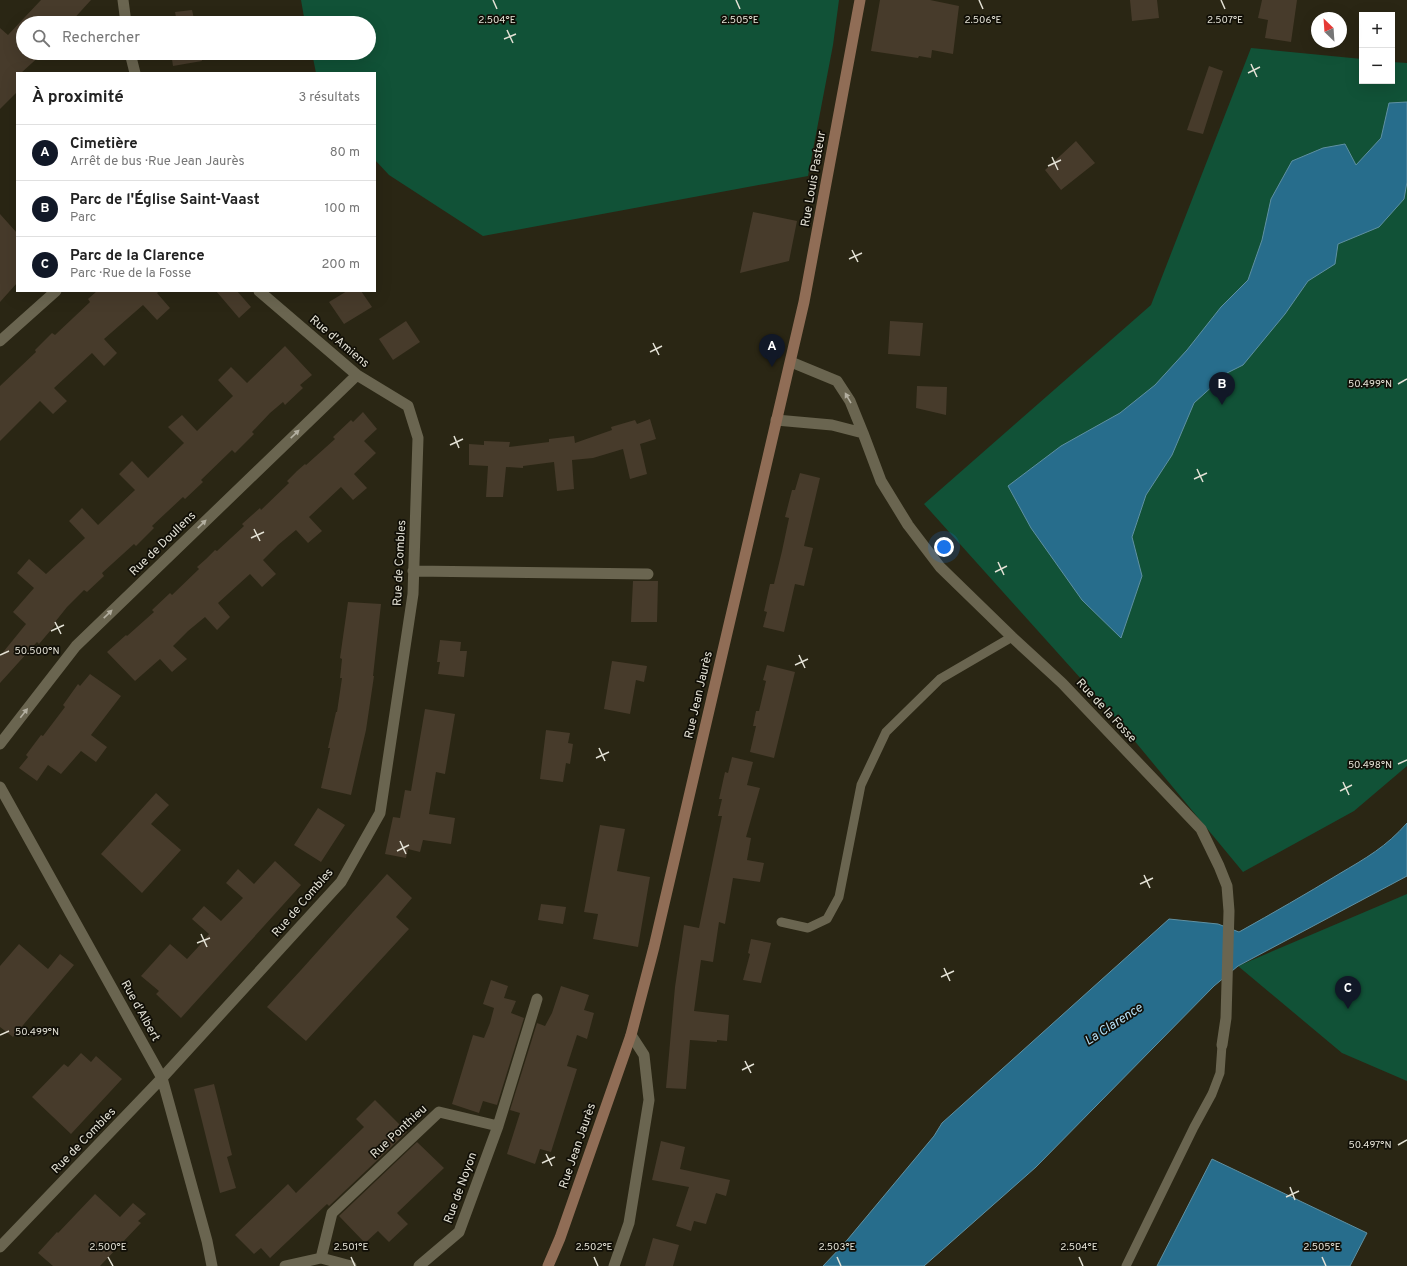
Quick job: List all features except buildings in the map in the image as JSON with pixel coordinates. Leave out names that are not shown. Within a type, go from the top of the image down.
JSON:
[{"type":"main road","name":"Rue Louis Pasteur","points":[[791,362],[821,215],[860,0]]},
{"type":"main road","name":"Rue Jean Jaurès","points":[[548,1266],[560,1238],[631,1035],[654,947],[776,420],[791,362]]},
{"type":"street","points":[[123,0],[125,16]]},
{"type":"street","points":[[132,60],[135,72]]},
{"type":"street","points":[[0,341],[55,292]]},
{"type":"street","name":"Rue d'Amiens","points":[[260,292],[356,375],[408,406]]},
{"type":"street","name":"Rue de la Fosse","points":[[791,362],[837,381],[850,401],[881,481],[908,525],[940,566],[1012,637],[1062,683],[1201,829],[1227,886],[1229,911],[1226,1018],[1222,1045]]},
{"type":"street","name":"Rue de Doullens","points":[[0,744],[76,646],[356,375]]},
{"type":"street","name":"Rue de Combles","points":[[0,1247],[162,1078],[341,882],[380,813],[414,594],[418,438],[408,406]]},
{"type":"street","points":[[776,420],[832,425],[863,433]]},
{"type":"street","points":[[414,571],[648,574]]},
{"type":"street","name":"Rue d'Albert","points":[[0,787],[162,1078],[207,1241],[212,1266]]},
{"type":"street","points":[[498,1126],[538,999]]},
{"type":"street","points":[[614,1266],[629,1223],[649,1100],[644,1055],[631,1035]]},
{"type":"street","name":"Rue Ponthieu","points":[[321,1258],[332,1214],[439,1112],[498,1126]]},
{"type":"street","name":"Rue de Noyon","points":[[419,1266],[459,1232],[498,1126]]},
{"type":"street","points":[[285,1266],[321,1258],[351,1266]]},
{"type":"lane","points":[[781,922],[808,928],[827,919],[839,897],[861,785],[886,732],[940,679],[1012,637]]},
{"type":"lane","points":[[1126,1266],[1194,1127],[1212,1094],[1220,1073],[1222,1045]]},
{"type":"green space","points":[[301,0],[839,0],[833,45],[808,176],[483,236],[389,175],[376,161],[376,72],[316,72],[313,60],[376,60],[376,16],[304,16]]},
{"type":"green space","points":[[1251,48],[1359,59],[1359,84],[1395,84],[1395,62],[1407,63],[1407,766],[1354,811],[1243,872],[1109,710],[924,504],[1151,305]]},
{"type":"green space","points":[[1407,894],[1407,1081],[1342,1053],[1238,966]]},
{"type":"water","points":[[1407,102],[1407,182],[1404,199],[1379,227],[1338,244],[1335,264],[1308,281],[1285,314],[1243,365],[1227,373],[1194,403],[1172,455],[1146,495],[1132,537],[1142,576],[1121,638],[1082,600],[1031,528],[1008,486],[1061,446],[1120,413],[1155,385],[1187,350],[1221,307],[1248,280],[1262,240],[1271,199],[1292,161],[1323,148],[1345,144],[1356,165],[1381,138],[1389,103]]},
{"type":"water","name":"La Clarence","points":[[1407,823],[1407,876],[1238,966],[1214,986],[1036,1167],[924,1266],[823,1266],[843,1245],[934,1136],[942,1123],[1169,919],[1218,924],[1239,932],[1367,857],[1391,839]]},
{"type":"water","points":[[1212,1159],[1367,1233],[1350,1266],[1157,1266]]},
{"type":"place","name":"Cimetière","points":[[772,367]]},
{"type":"place","name":"Parc de l'Église Saint-Vaast","points":[[1222,405]]},
{"type":"place","name":"Parc de la Clarence","points":[[1348,1009]]}]
